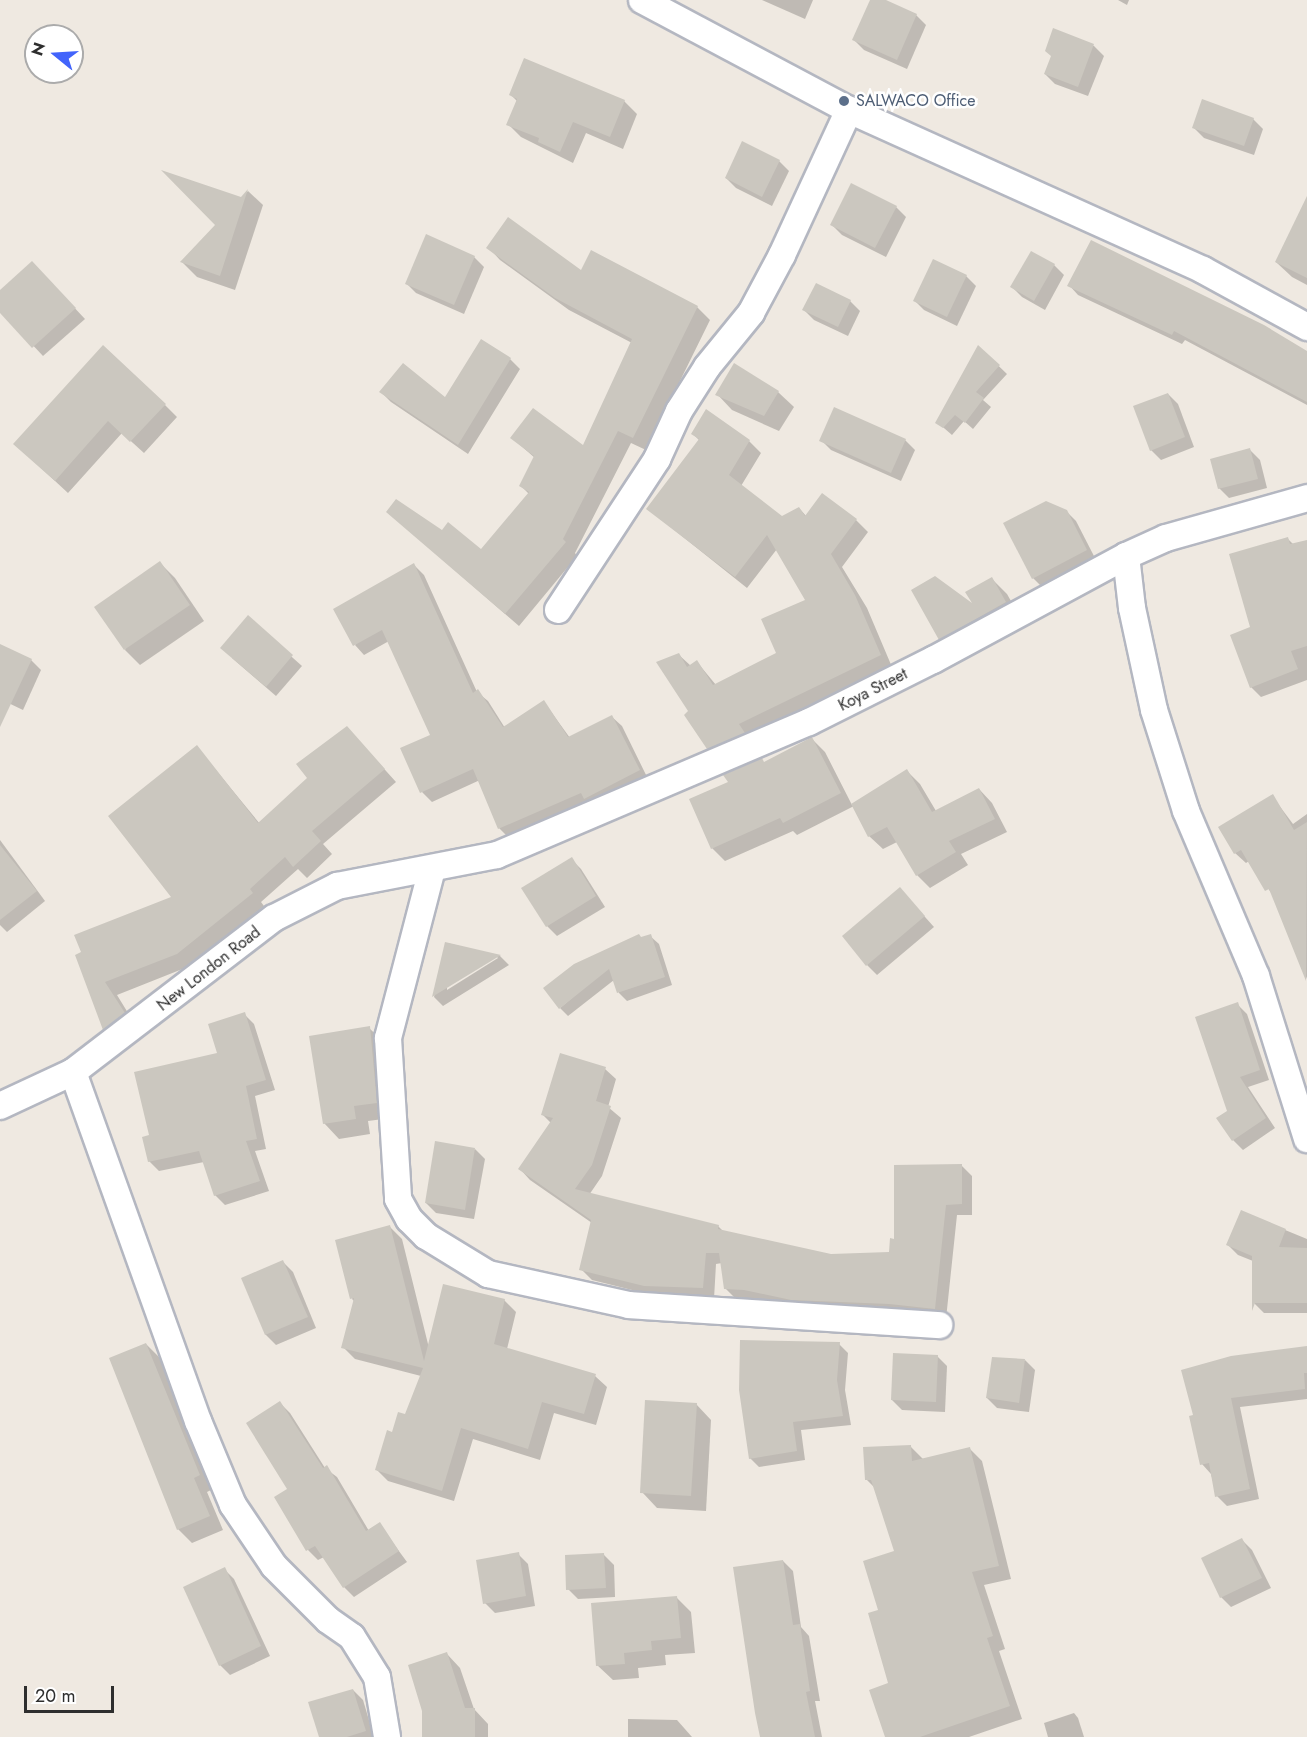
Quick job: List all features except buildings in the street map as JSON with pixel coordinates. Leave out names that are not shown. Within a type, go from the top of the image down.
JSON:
[{"type":"street","points":[[642,0],[849,110],[1203,270],[1307,327]]},
{"type":"street","points":[[558,610],[657,459],[685,402],[707,367],[751,313],[782,255],[849,110]]},
{"type":"street","name":"Koya Street","points":[[432,869],[497,855],[809,722],[933,660],[1126,556],[1166,538],[1307,498]]},
{"type":"street","points":[[1126,556],[1132,608],[1154,710],[1186,811],[1256,976],[1307,1139]]},
{"type":"street","points":[[432,869],[388,1038],[398,1199],[409,1219],[426,1236],[488,1274],[629,1305],[939,1325]]},
{"type":"street","name":"New London Road","points":[[0,1106],[73,1072],[274,918],[338,886],[432,869]]},
{"type":"street","points":[[73,1072],[198,1420],[233,1505],[274,1566],[328,1620],[352,1637],[377,1677],[387,1737]]},
{"type":"place","name":"SALWACO Office","points":[[844,101]]}]
